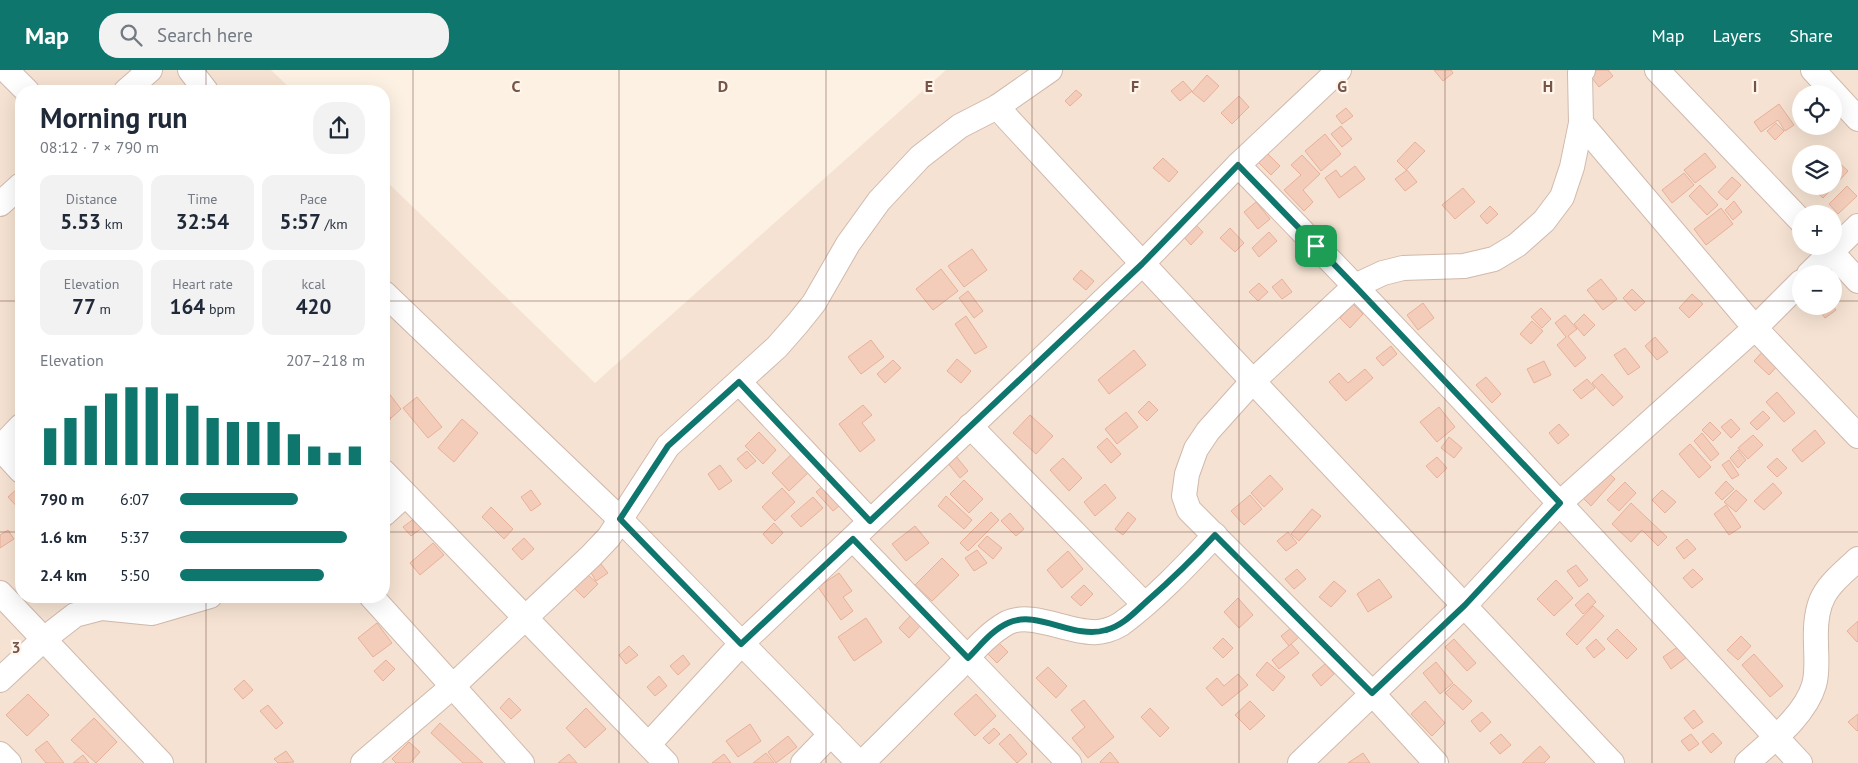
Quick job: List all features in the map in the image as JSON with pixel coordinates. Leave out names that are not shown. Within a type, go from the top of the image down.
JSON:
[{"type":"street","points":[[6,70],[21,85]]},
{"type":"street","points":[[133,85],[150,70]]},
{"type":"street","points":[[190,70],[201,85]]},
{"type":"street","points":[[363,763],[452,687],[591,556],[609,536],[668,446],[777,347],[798,323],[814,303],[848,244],[879,201],[913,164],[960,126],[997,107],[1050,70]]},
{"type":"street","points":[[649,744],[741,644],[1142,264],[1238,165],[1339,70]]},
{"type":"street","points":[[1436,763],[1372,693],[1190,510],[1184,496],[1187,474],[1196,449],[1208,431],[1252,382],[1355,286],[1383,273],[1403,268],[1464,266],[1494,258],[1518,245],[1544,222],[1562,197],[1572,167],[1581,123],[1580,73],[1583,70]]},
{"type":"street","points":[[1657,70],[1792,211]]},
{"type":"street","points":[[1813,70],[1858,119]]},
{"type":"street","points":[[997,107],[1252,382],[1465,605],[1612,763]]},
{"type":"street","points":[[1581,123],[1755,328],[1858,436]]},
{"type":"street","points":[[1238,165],[1560,503],[1800,763]]},
{"type":"street","points":[[0,204],[15,190]]},
{"type":"street","points":[[1842,238],[1858,226]]},
{"type":"street","points":[[1816,265],[1823,255]]},
{"type":"street","points":[[1834,255],[1858,280]]},
{"type":"street","points":[[1300,763],[1465,605],[1560,503],[1755,328],[1792,291]]},
{"type":"street","points":[[390,305],[620,519],[741,644],[861,763],[995,631],[1008,622],[1026,619],[1073,631],[1094,633],[1120,625],[1184,569],[1215,535]]},
{"type":"street","points":[[739,382],[870,521]]},
{"type":"street","points":[[970,426],[1144,604]]},
{"type":"street","points":[[15,432],[0,448],[15,464]]},
{"type":"street","points":[[390,479],[666,763]]},
{"type":"street","points":[[390,508],[404,495]]},
{"type":"street","points":[[853,539],[1069,763]]},
{"type":"street","points":[[1747,763],[1804,708],[1814,685],[1816,660],[1815,624],[1818,606],[1830,584],[1854,570]]},
{"type":"street","points":[[0,593],[161,763]]},
{"type":"street","points":[[377,603],[522,763]]},
{"type":"street","points":[[0,680],[44,639],[75,615],[102,608],[144,604]]},
{"type":"street","points":[[803,763],[832,734]]},
{"type":"street","points":[[0,754],[9,763]]},
{"type":"shaded area","points":[[0,70],[271,70],[287,85],[15,85],[15,603],[390,603],[390,185],[595,383],[946,70],[1858,70],[1858,763],[0,763]]},
{"type":"building","points":[[1434,70],[1451,70],[1453,73],[1443,81]]},
{"type":"building","points":[[1594,70],[1608,70],[1613,76],[1599,87],[1589,74]]},
{"type":"building","points":[[1207,75],[1219,86],[1204,102],[1192,92]]},
{"type":"building","points":[[1183,81],[1192,91],[1180,101],[1171,91]]},
{"type":"building","points":[[1076,90],[1082,95],[1070,106],[1065,101]]},
{"type":"building","points":[[1239,96],[1249,107],[1232,124],[1221,113]]},
{"type":"building","points":[[1779,104],[1792,122],[1792,126],[1785,131],[1778,120],[1761,132],[1754,122]]},
{"type":"building","points":[[1346,108],[1353,116],[1342,124],[1336,116]]},
{"type":"building","points":[[1776,123],[1784,131],[1775,140],[1767,131]]},
{"type":"building","points":[[1341,126],[1352,139],[1342,147],[1331,134]]},
{"type":"building","points":[[1325,134],[1341,154],[1321,171],[1305,151]]},
{"type":"building","points":[[1415,142],[1425,151],[1406,170],[1397,161]]},
{"type":"building","points":[[1266,152],[1280,166],[1271,175],[1257,161]]},
{"type":"building","points":[[1705,153],[1716,167],[1695,183],[1684,170]]},
{"type":"building","points":[[1302,155],[1320,174],[1303,190],[1313,202],[1304,211],[1284,190],[1301,175],[1291,165]]},
{"type":"building","points":[[1163,158],[1178,172],[1169,182],[1153,168]]},
{"type":"building","points":[[1842,165],[1848,171],[1842,177]]},
{"type":"building","points":[[1355,166],[1365,179],[1339,198],[1325,178],[1336,170],[1341,177]]},
{"type":"building","points":[[1407,170],[1417,182],[1405,191],[1395,179]]},
{"type":"building","points":[[1684,173],[1694,185],[1672,203],[1662,190]]},
{"type":"building","points":[[1732,177],[1741,185],[1727,200],[1718,192]]},
{"type":"building","points":[[1700,185],[1718,205],[1707,215],[1689,196]]},
{"type":"building","points":[[1847,186],[1857,196],[1842,210],[1842,205],[1829,204],[1838,195],[1842,195],[1842,191]]},
{"type":"building","points":[[1463,188],[1475,202],[1455,219],[1442,205]]},
{"type":"building","points":[[1734,201],[1742,212],[1733,220],[1725,210]]},
{"type":"building","points":[[1256,202],[1270,219],[1258,229],[1244,212]]},
{"type":"building","points":[[1490,206],[1498,214],[1487,224],[1480,216]]},
{"type":"building","points":[[1721,208],[1733,224],[1706,245],[1694,229]]},
{"type":"building","points":[[1195,224],[1203,232],[1191,245],[1183,236]]},
{"type":"building","points":[[1230,228],[1244,243],[1235,252],[1220,238]]},
{"type":"building","points":[[1269,232],[1277,241],[1259,257],[1252,248]]},
{"type":"building","points":[[972,249],[987,270],[964,287],[948,266]]},
{"type":"building","points":[[941,269],[958,291],[933,310],[916,289]]},
{"type":"building","points":[[1081,270],[1094,281],[1086,290],[1073,279]]},
{"type":"building","points":[[1282,279],[1292,292],[1282,299],[1272,287]]},
{"type":"building","points":[[1601,279],[1617,299],[1603,310],[1587,290]]},
{"type":"building","points":[[1259,283],[1268,292],[1258,301],[1249,292]]},
{"type":"building","points":[[1632,289],[1645,302],[1635,311],[1623,298]]},
{"type":"building","points":[[968,291],[983,311],[974,318],[959,298]]},
{"type":"building","points":[[1692,294],[1703,304],[1689,318],[1679,308]]},
{"type":"building","points":[[1423,303],[1434,318],[1418,330],[1407,315]]},
{"type":"building","points":[[1353,304],[1363,314],[1350,328],[1340,318]]},
{"type":"building","points":[[1541,308],[1551,319],[1542,328],[1531,317]]},
{"type":"building","points":[[1584,314],[1595,325],[1584,336],[1574,324]]},
{"type":"building","points":[[1565,315],[1577,329],[1568,336],[1586,358],[1575,367],[1557,345],[1566,337],[1555,323]]},
{"type":"building","points":[[966,316],[987,347],[975,354],[955,324]]},
{"type":"building","points":[[1532,321],[1543,331],[1531,344],[1520,334]]},
{"type":"building","points":[[1655,337],[1668,352],[1657,360],[1645,346]]},
{"type":"building","points":[[871,340],[884,357],[861,374],[848,357]]},
{"type":"building","points":[[1391,346],[1397,354],[1383,366],[1376,358]]},
{"type":"building","points":[[1625,348],[1640,367],[1628,375],[1614,355]]},
{"type":"building","points":[[1134,350],[1146,365],[1109,394],[1098,380]]},
{"type":"building","points":[[1764,350],[1779,364],[1769,375],[1754,361]]},
{"type":"building","points":[[957,359],[971,371],[961,383],[947,371]]},
{"type":"building","points":[[893,360],[901,368],[885,383],[877,374]]},
{"type":"building","points":[[1544,361],[1551,375],[1534,383],[1527,369]]},
{"type":"building","points":[[1365,369],[1373,378],[1346,401],[1329,382],[1339,373],[1348,383]]},
{"type":"building","points":[[1602,374],[1623,397],[1613,406],[1592,383]]},
{"type":"building","points":[[1486,377],[1501,394],[1492,403],[1476,385]]},
{"type":"building","points":[[1587,379],[1595,388],[1581,399],[1573,390]]},
{"type":"building","points":[[1777,392],[1795,413],[1784,422],[1766,402]]},
{"type":"building","points":[[390,395],[401,409],[391,418],[390,417]]},
{"type":"building","points":[[417,397],[442,427],[428,438],[403,408]]},
{"type":"building","points":[[1149,401],[1158,410],[1147,421],[1138,412]]},
{"type":"building","points":[[863,405],[872,415],[862,423],[875,440],[860,452],[839,424]]},
{"type":"building","points":[[1439,407],[1455,427],[1437,442],[1420,422]]},
{"type":"building","points":[[1763,411],[1770,418],[1757,430],[1750,423]]},
{"type":"building","points":[[1126,412],[1138,427],[1117,444],[1105,429]]},
{"type":"building","points":[[1030,415],[1053,436],[1036,454],[1013,433]]},
{"type":"building","points":[[462,419],[478,433],[454,462],[438,448]]},
{"type":"building","points":[[1731,419],[1740,429],[1731,438],[1721,427]]},
{"type":"building","points":[[1710,422],[1721,433],[1713,441],[1702,430]]},
{"type":"building","points":[[1559,424],[1569,435],[1558,444],[1549,433]]},
{"type":"building","points":[[1815,430],[1825,443],[1802,462],[1792,450]]},
{"type":"building","points":[[759,432],[776,450],[763,464],[745,446]]},
{"type":"building","points":[[1702,433],[1719,454],[1711,461],[1694,441]]},
{"type":"building","points":[[1753,435],[1763,445],[1748,459],[1738,448]]},
{"type":"building","points":[[1449,437],[1462,448],[1454,458],[1441,448]]},
{"type":"building","points":[[1107,438],[1121,454],[1111,463],[1097,447]]},
{"type":"building","points":[[1690,444],[1711,467],[1699,478],[1679,454]]},
{"type":"building","points":[[1738,450],[1746,460],[1738,468],[1730,458]]},
{"type":"building","points":[[747,451],[756,461],[746,469],[737,459]]},
{"type":"building","points":[[795,451],[812,469],[789,491],[772,473]]},
{"type":"building","points":[[955,455],[968,471],[960,478],[947,462]]},
{"type":"building","points":[[1437,457],[1447,468],[1437,478],[1426,466]]},
{"type":"building","points":[[1063,458],[1082,478],[1069,491],[1050,470]]},
{"type":"building","points":[[1777,458],[1787,468],[1777,477],[1767,467]]},
{"type":"building","points":[[1729,460],[1739,475],[1732,479],[1722,465]]},
{"type":"building","points":[[720,465],[732,481],[719,490],[708,474]]},
{"type":"building","points":[[1608,472],[1615,479],[1591,506],[1583,498]]},
{"type":"building","points":[[1270,475],[1283,489],[1264,507],[1251,493]]},
{"type":"building","points":[[964,480],[983,499],[969,513],[950,494]]},
{"type":"building","points":[[1726,481],[1734,489],[1722,500],[1715,493]]},
{"type":"building","points":[[828,482],[845,501],[833,511],[816,492]]},
{"type":"building","points":[[1625,482],[1636,493],[1619,511],[1607,500]]},
{"type":"building","points":[[1773,483],[1782,493],[1764,510],[1754,501]]},
{"type":"building","points":[[1105,484],[1116,498],[1095,516],[1084,502]]},
{"type":"building","points":[[782,488],[795,502],[775,521],[762,507]]},
{"type":"building","points":[[531,490],[541,504],[531,511],[521,497]]},
{"type":"building","points":[[1662,490],[1676,502],[1665,513],[1652,500]]},
{"type":"building","points":[[1736,490],[1747,500],[1736,512],[1724,502]]},
{"type":"building","points":[[15,491],[15,505],[8,497]]},
{"type":"building","points":[[1250,495],[1262,509],[1244,525],[1231,511]]},
{"type":"building","points":[[946,496],[972,520],[964,529],[938,506]]},
{"type":"building","points":[[813,497],[823,508],[801,527],[791,516]]},
{"type":"building","points":[[1631,503],[1667,537],[1658,546],[1642,530],[1631,542],[1612,524]]},
{"type":"building","points":[[1726,505],[1741,527],[1729,535],[1714,514]]},
{"type":"building","points":[[491,507],[513,529],[504,539],[482,517]]},
{"type":"building","points":[[1312,509],[1321,516],[1299,541],[1291,534]]},
{"type":"building","points":[[991,512],[999,520],[968,551],[960,543]]},
{"type":"building","points":[[1128,512],[1136,519],[1123,535],[1115,529]]},
{"type":"building","points":[[1010,513],[1024,529],[1016,536],[1001,521]]},
{"type":"building","points":[[415,518],[422,528],[411,536],[403,527]]},
{"type":"building","points":[[774,523],[783,533],[772,544],[763,534]]},
{"type":"building","points":[[915,526],[929,543],[906,561],[892,544]]},
{"type":"building","points":[[8,530],[14,539],[0,548],[0,535]]},
{"type":"building","points":[[1288,532],[1297,543],[1286,551],[1277,541]]},
{"type":"building","points":[[987,536],[1002,548],[993,559],[978,546]]},
{"type":"building","points":[[524,538],[534,549],[522,560],[512,549]]},
{"type":"building","points":[[1687,539],[1696,549],[1684,559],[1676,548]]},
{"type":"building","points":[[433,543],[444,555],[420,575],[410,563]]},
{"type":"building","points":[[977,550],[987,563],[974,571],[965,558]]},
{"type":"building","points":[[1068,551],[1083,569],[1062,588],[1047,570]]},
{"type":"building","points":[[942,558],[959,575],[932,601],[915,585]]},
{"type":"building","points":[[601,564],[608,573],[596,581],[590,571]]},
{"type":"building","points":[[1576,565],[1588,580],[1579,587],[1567,571]]},
{"type":"building","points":[[1297,569],[1306,579],[1294,589],[1285,579]]},
{"type":"building","points":[[1693,569],[1703,579],[1692,588],[1683,578]]},
{"type":"building","points":[[839,573],[852,591],[843,597],[853,611],[841,620],[818,587]]},
{"type":"building","points":[[587,574],[598,584],[584,598],[574,588]]},
{"type":"building","points":[[1379,579],[1392,597],[1368,612],[1357,594]]},
{"type":"building","points":[[1556,580],[1573,598],[1554,616],[1537,599]]},
{"type":"building","points":[[1334,581],[1346,591],[1331,607],[1319,597]]},
{"type":"building","points":[[1084,585],[1093,594],[1081,606],[1071,597]]},
{"type":"building","points":[[1588,593],[1596,602],[1583,614],[1575,605]]},
{"type":"building","points":[[1238,598],[1253,615],[1239,628],[1224,612]]},
{"type":"building","points":[[1593,606],[1604,616],[1577,645],[1566,634]]},
{"type":"building","points":[[910,616],[920,626],[909,638],[899,628]]},
{"type":"building","points":[[866,618],[882,642],[854,661],[838,637]]},
{"type":"building","points":[[1858,621],[1858,641],[1857,642],[1847,631]]},
{"type":"building","points":[[377,623],[392,643],[373,657],[358,638]]},
{"type":"building","points":[[1291,628],[1299,637],[1289,646],[1281,636]]},
{"type":"building","points":[[1617,629],[1637,649],[1627,659],[1607,639]]},
{"type":"building","points":[[1741,636],[1751,646],[1738,660],[1727,650]]},
{"type":"building","points":[[1223,638],[1233,648],[1223,658],[1213,648]]},
{"type":"building","points":[[1454,639],[1476,663],[1467,671],[1445,647]]},
{"type":"building","points":[[1596,639],[1605,649],[1594,658],[1586,648]]},
{"type":"building","points":[[999,643],[1008,652],[997,663],[988,654]]},
{"type":"building","points":[[1291,644],[1299,653],[1279,669],[1272,660]]},
{"type":"building","points":[[629,646],[638,655],[626,664],[619,655]]},
{"type":"building","points":[[1679,646],[1687,657],[1671,669],[1663,657]]},
{"type":"building","points":[[1754,654],[1783,686],[1770,697],[1742,665]]},
{"type":"building","points":[[683,655],[690,664],[678,675],[670,666]]},
{"type":"building","points":[[386,660],[395,669],[383,681],[374,671]]},
{"type":"building","points":[[1267,662],[1285,677],[1273,691],[1256,675]]},
{"type":"building","points":[[1436,662],[1453,683],[1440,694],[1423,673]]},
{"type":"building","points":[[1325,664],[1334,674],[1321,686],[1312,675]]},
{"type":"building","points":[[1048,667],[1067,686],[1056,698],[1036,678]]},
{"type":"building","points":[[1238,674],[1248,685],[1222,706],[1206,688],[1217,678],[1224,686]]},
{"type":"building","points":[[659,676],[667,686],[655,696],[647,687]]},
{"type":"building","points":[[244,680],[253,690],[243,699],[234,689]]},
{"type":"building","points":[[1454,684],[1472,701],[1463,710],[1445,693]]},
{"type":"building","points":[[28,694],[49,715],[27,736],[6,715]]},
{"type":"building","points":[[976,694],[996,716],[975,736],[954,714]]},
{"type":"building","points":[[509,698],[521,710],[511,719],[500,708]]},
{"type":"building","points":[[1084,700],[1114,737],[1088,758],[1072,738],[1085,727],[1071,710]]},
{"type":"building","points":[[1250,701],[1265,716],[1250,730],[1235,715]]},
{"type":"building","points":[[1425,701],[1445,723],[1432,736],[1411,714]]},
{"type":"building","points":[[268,705],[283,723],[276,729],[260,711]]},
{"type":"building","points":[[586,708],[606,729],[585,748],[566,728]]},
{"type":"building","points":[[1150,708],[1169,728],[1160,737],[1141,717]]},
{"type":"building","points":[[1694,710],[1703,722],[1693,729],[1684,718]]},
{"type":"building","points":[[1482,712],[1491,722],[1480,732],[1471,721]]},
{"type":"building","points":[[1858,714],[1858,730],[1857,731],[1848,722]]},
{"type":"building","points":[[94,718],[117,742],[96,763],[71,740]]},
{"type":"building","points":[[440,723],[483,763],[463,763],[431,733]]},
{"type":"building","points":[[750,724],[761,741],[738,757],[726,741]]},
{"type":"building","points":[[994,728],[1000,734],[989,744],[983,738]]},
{"type":"building","points":[[1713,733],[1722,743],[1711,753],[1702,742]]},
{"type":"building","points":[[1010,734],[1027,754],[1017,763],[999,744]]},
{"type":"building","points":[[1501,734],[1511,745],[1500,754],[1490,743]]},
{"type":"building","points":[[1691,734],[1699,744],[1689,751],[1681,741]]},
{"type":"building","points":[[788,736],[797,747],[776,763],[768,752]]},
{"type":"building","points":[[47,741],[64,763],[46,763],[35,750]]},
{"type":"building","points":[[409,742],[420,752],[410,763],[396,763],[392,759]]},
{"type":"building","points":[[1540,746],[1550,757],[1544,763],[1522,763]]},
{"type":"building","points":[[286,751],[294,762],[278,763],[274,759]]},
{"type":"building","points":[[1110,752],[1119,763],[1101,763],[1100,762]]},
{"type":"building","points":[[766,753],[774,763],[753,763]]},
{"type":"building","points":[[1363,753],[1370,763],[1348,763]]},
{"type":"building","points":[[569,754],[577,763],[558,763]]},
{"type":"building","points":[[724,754],[731,763],[712,763]]},
{"type":"building","points":[[83,755],[89,763],[73,763]]},
{"type":"route","points":[[1238,165],[1316,246],[1560,503],[1465,605],[1372,693],[1215,535],[1184,569],[1120,625],[1094,633],[1073,631],[1026,619],[1008,622],[995,631],[968,658],[853,539],[741,644],[620,519],[668,446],[739,382],[870,521],[1142,264],[1238,165]]}]
